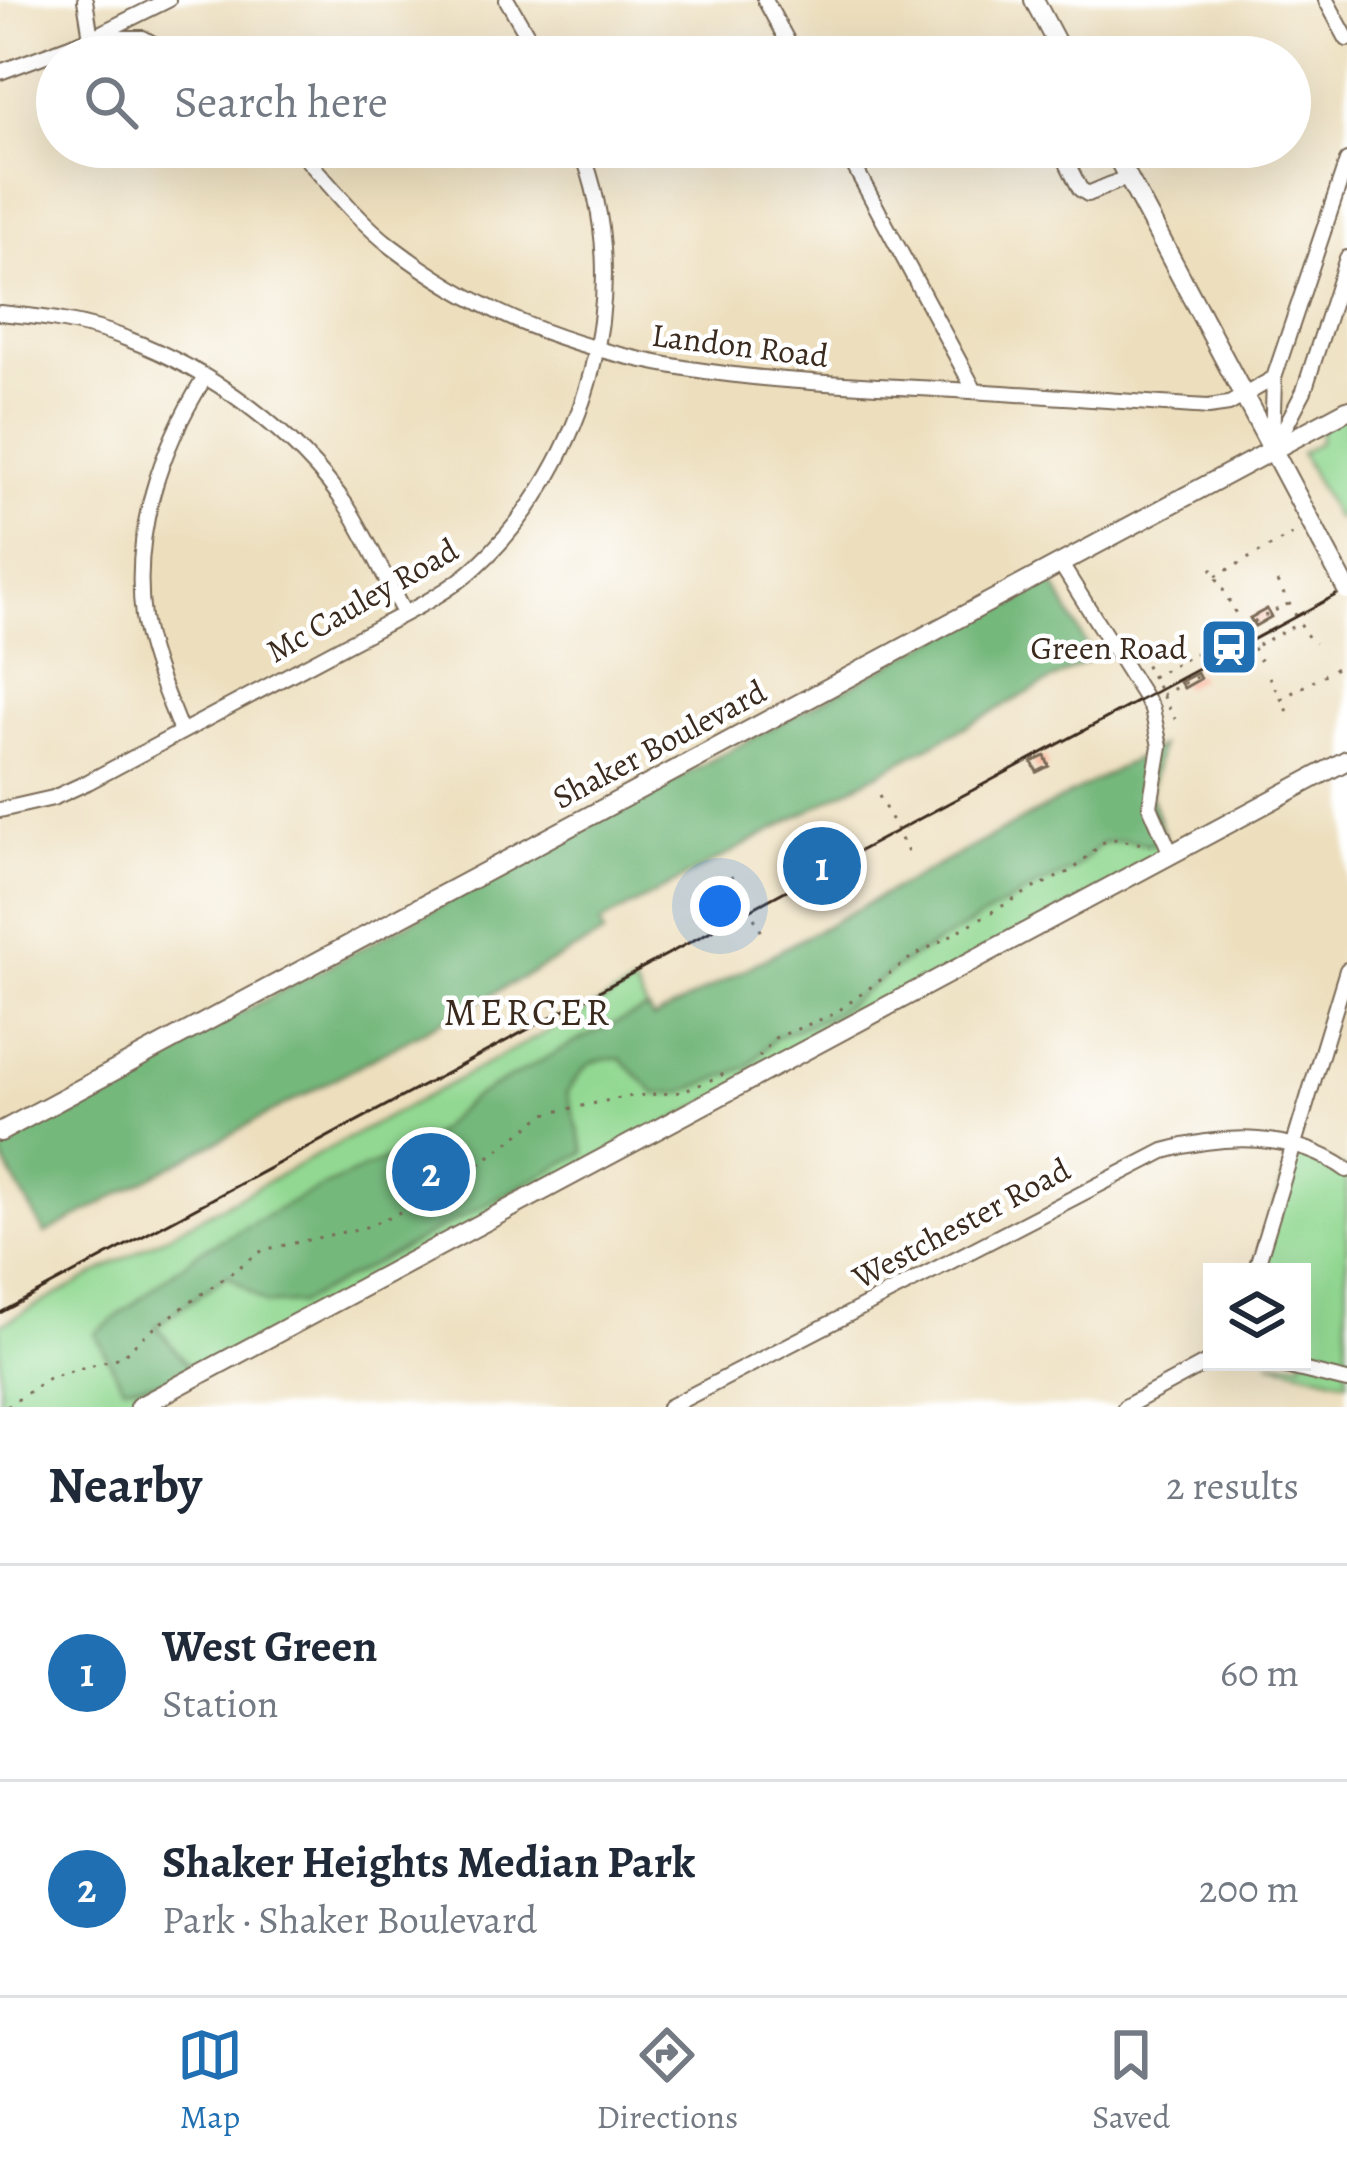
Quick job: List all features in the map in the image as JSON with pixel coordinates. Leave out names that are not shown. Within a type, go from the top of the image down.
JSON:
[{"type":"main road","points":[[1034,0],[1053,36]]},
{"type":"main road","points":[[1122,168],[1347,590]]},
{"type":"main road","name":"Shaker Boulevard","points":[[0,1132],[1347,410]]},
{"type":"main road","points":[[139,1407],[1164,848],[1347,760]]},
{"type":"street","points":[[86,0],[91,36]]},
{"type":"street","points":[[95,36],[168,0]]},
{"type":"street","points":[[507,0],[528,36]]},
{"type":"street","points":[[765,0],[785,36]]},
{"type":"street","points":[[1326,0],[1347,39]]},
{"type":"street","points":[[0,72],[36,59]]},
{"type":"street","points":[[1272,450],[1274,378],[1347,161]]},
{"type":"street","name":"Landon Road","points":[[316,168],[389,245],[524,324],[596,350],[691,372],[788,382],[1218,407],[1243,397]]},
{"type":"street","name":"Mc Cauley Road","points":[[0,810],[53,798],[404,614],[476,568],[543,488],[566,448],[596,350],[604,281],[598,216],[585,168]]},
{"type":"street","points":[[855,168],[975,391]]},
{"type":"street","points":[[1070,168],[1080,189],[1088,194],[1127,177]]},
{"type":"street","points":[[1272,450],[1304,391],[1347,258]]},
{"type":"street","points":[[0,314],[52,318],[124,337],[239,399],[308,459],[348,509],[404,614]]},
{"type":"street","points":[[1243,397],[1274,378]]},
{"type":"street","points":[[181,732],[158,675],[143,619],[141,571],[159,466],[180,417],[204,379]]},
{"type":"street","points":[[1060,563],[1152,709],[1160,746],[1150,806],[1164,848]]},
{"type":"street","points":[[1258,1263],[1347,970]]},
{"type":"street","name":"Westchester Road","points":[[669,1407],[1146,1158],[1233,1138],[1293,1146],[1327,1157],[1347,1170]]},
{"type":"street","points":[[1125,1407],[1203,1365]]},
{"type":"street","points":[[1306,1371],[1347,1381]]},
{"type":"path","points":[[1216,576],[1293,534]]},
{"type":"path","points":[[1207,560],[1243,627]]},
{"type":"path","points":[[1277,582],[1316,643]]},
{"type":"path","points":[[1152,677],[1289,603]]},
{"type":"path","points":[[1162,695],[1300,622]]},
{"type":"path","points":[[1252,646],[1261,662]]},
{"type":"path","points":[[1140,654],[1175,719]]},
{"type":"path","points":[[1281,698],[1347,662]]},
{"type":"path","points":[[1269,676],[1289,713]]},
{"type":"path","points":[[879,796],[912,860]]},
{"type":"path","points":[[748,1067],[775,1038],[849,1005],[909,959],[1073,870],[1102,842],[1113,839],[1164,848]]},
{"type":"path","points":[[731,876],[765,938]]},
{"type":"path","points":[[7,1407],[50,1377],[121,1357],[263,1250],[366,1227],[439,1195],[545,1114],[624,1096],[683,1092],[732,1072]]},
{"type":"green space","points":[[1347,410],[1347,512],[1336,519],[1301,453],[1320,442],[1320,424]]},
{"type":"green space","points":[[1051,578],[1093,658],[600,923],[604,934],[45,1234],[0,1154],[0,1142]]},
{"type":"green space","points":[[1160,746],[1150,793],[1171,854],[139,1407],[0,1407],[0,1325],[634,985],[653,1019]]},
{"type":"green space","points":[[1160,746],[1150,793],[1164,839],[1149,845],[1125,840],[1102,843],[1073,870],[909,959],[834,1014],[775,1038],[748,1067],[683,1092],[656,1094],[621,1059],[594,1062],[567,1093],[585,1152],[300,1303],[266,1304],[228,1275],[156,1326],[191,1369],[169,1381],[123,1386],[95,1334],[199,1252],[305,1195],[426,1141],[471,1099],[583,1038],[647,1009],[653,1019]]},
{"type":"green space","points":[[1293,1146],[1347,1170],[1347,1381],[1306,1371],[1311,1371],[1311,1263],[1258,1263]]},
{"type":"building","points":[[1267,609],[1271,617],[1255,626],[1250,618]]},
{"type":"building","points":[[1197,673],[1200,679],[1184,688],[1180,682]]},
{"type":"building","points":[[1045,756],[1049,766],[1037,772],[1032,762]]},
{"type":"tram line","points":[[0,1313],[1347,589]]},
{"type":"place","name":"Green Road","points":[[1229,647]]},
{"type":"place","name":"West Green","points":[[822,866]]},
{"type":"place","name":"Shaker Heights Median Park","points":[[431,1172]]},
{"type":"district","name":"MERCER","points":[[528,1011]]}]
